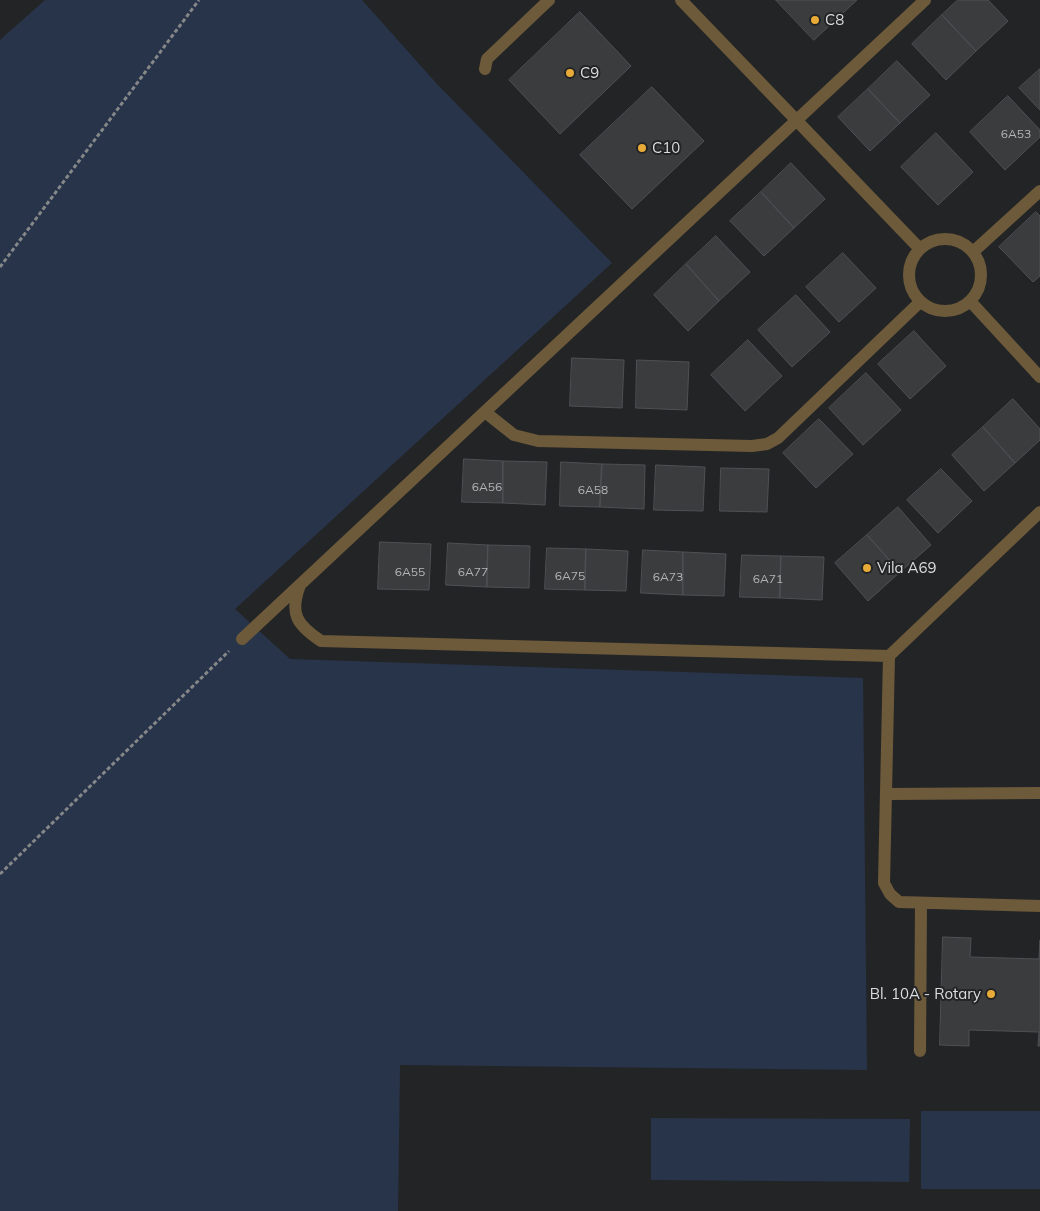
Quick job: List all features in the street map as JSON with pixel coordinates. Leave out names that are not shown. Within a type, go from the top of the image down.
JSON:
[{"type":"street","points":[[485,69],[487,59],[550,0]]},
{"type":"street","points":[[681,0],[920,249]]},
{"type":"street","points":[[242,639],[925,0]]},
{"type":"street","points":[[973,252],[1040,191]]},
{"type":"street","points":[[941,240],[953,240],[964,244],[973,252],[981,272],[977,293],[970,301],[961,308],[951,311],[929,308],[920,302],[913,293],[909,282],[909,270],[913,258],[920,249],[930,243],[941,240]]},
{"type":"street","points":[[970,301],[1040,376]]},
{"type":"street","points":[[485,412],[514,435],[538,441],[742,446],[767,444],[778,438],[920,302]]},
{"type":"street","points":[[1040,512],[889,656],[884,883],[890,894],[899,902],[1040,906]]},
{"type":"street","points":[[300,584],[296,595],[295,615],[304,630],[321,641],[889,656]]},
{"type":"street","points":[[886,794],[1040,793]]},
{"type":"street","points":[[920,1051],[921,903]]},
{"type":"path","points":[[0,267],[200,0]]},
{"type":"path","points":[[0,874],[242,639]]},
{"type":"shaded area","points":[[45,0],[362,0],[437,84],[612,263],[235,609],[290,659],[863,678],[867,1070],[400,1065],[398,1211],[0,1211],[0,40]]},
{"type":"shaded area","points":[[921,1111],[1040,1111],[1040,1189],[921,1189]]},
{"type":"shaded area","points":[[651,1118],[910,1119],[909,1182],[651,1180]]},
{"type":"building","name":"C8","points":[[776,0],[857,0],[814,40]]},
{"type":"building","points":[[958,0],[988,0],[1008,21],[976,51],[942,15]]},
{"type":"building","name":"C9","points":[[580,12],[631,66],[560,134],[509,80]]},
{"type":"building","points":[[942,15],[976,51],[946,80],[912,44]]},
{"type":"building","points":[[897,61],[930,95],[900,123],[868,89]]},
{"type":"building","points":[[1040,69],[1040,110],[1019,88]]},
{"type":"building","name":"C10","points":[[652,87],[704,141],[632,209],[580,155]]},
{"type":"building","points":[[868,89],[900,123],[870,151],[838,117]]},
{"type":"building","points":[[1008,96],[1040,130],[1040,137],[1005,170],[970,132]]},
{"type":"building","points":[[936,133],[973,172],[938,205],[901,167]]},
{"type":"building","points":[[791,163],[825,199],[794,228],[761,192]]},
{"type":"building","points":[[761,192],[794,228],[764,256],[730,221]]},
{"type":"building","points":[[1036,212],[1040,216],[1040,276],[1033,282],[999,247]]},
{"type":"building","points":[[716,236],[750,272],[719,301],[686,264]]},
{"type":"building","points":[[843,253],[876,288],[839,322],[806,287]]},
{"type":"building","points":[[686,264],[719,301],[688,331],[654,295]]},
{"type":"building","points":[[796,295],[830,332],[792,367],[758,330]]},
{"type":"building","points":[[914,331],[946,366],[910,399],[878,364]]},
{"type":"building","points":[[748,340],[782,376],[745,411],[711,375]]},
{"type":"building","points":[[572,358],[624,360],[622,408],[570,406]]},
{"type":"building","points":[[637,360],[689,362],[687,410],[636,408]]},
{"type":"building","points":[[866,373],[901,410],[863,445],[829,408]]},
{"type":"building","points":[[1013,399],[1040,429],[1040,440],[1015,463],[983,427]]},
{"type":"building","points":[[819,419],[853,454],[816,488],[783,453]]},
{"type":"building","points":[[983,427],[1015,463],[984,491],[952,455]]},
{"type":"building","points":[[464,459],[503,461],[503,503],[462,502]]},
{"type":"building","points":[[503,461],[547,462],[545,505],[503,503]]},
{"type":"building","points":[[561,462],[602,464],[600,507],[560,506]]},
{"type":"building","points":[[602,464],[645,465],[644,509],[600,507]]},
{"type":"building","points":[[656,465],[705,467],[703,511],[654,510]]},
{"type":"building","points":[[721,468],[769,469],[767,512],[720,511]]},
{"type":"building","points":[[941,469],[972,501],[938,533],[907,500]]},
{"type":"building","points":[[898,507],[931,545],[900,572],[867,535]]},
{"type":"building","name":"Vila A69","points":[[867,535],[900,572],[868,601],[835,563]]},
{"type":"building","points":[[380,542],[431,544],[429,590],[378,589]]},
{"type":"building","points":[[448,543],[488,545],[487,587],[446,585]]},
{"type":"building","points":[[488,545],[530,546],[529,588],[487,587]]},
{"type":"building","points":[[547,548],[586,549],[585,590],[545,589]]},
{"type":"building","points":[[586,549],[628,551],[626,591],[585,590]]},
{"type":"building","points":[[643,550],[683,552],[683,595],[641,593]]},
{"type":"building","points":[[683,552],[726,554],[724,596],[683,595]]},
{"type":"building","points":[[742,555],[781,556],[780,598],[740,597]]},
{"type":"building","points":[[781,556],[824,557],[822,600],[780,598]]},
{"type":"building","name":"Bl. 10A - Rotary","points":[[943,937],[971,938],[970,957],[1039,959],[1040,940],[1040,1046],[1038,1046],[1039,1032],[969,1030],[969,1046],[940,1045]]},
{"type":"place","name":"C8","points":[[815,20]]},
{"type":"place","name":"C9","points":[[570,73]]},
{"type":"place","name":"C10","points":[[642,148]]},
{"type":"place","name":"Vila A69","points":[[867,568]]},
{"type":"place","name":"Bl. 10A - Rotary","points":[[991,994]]}]
